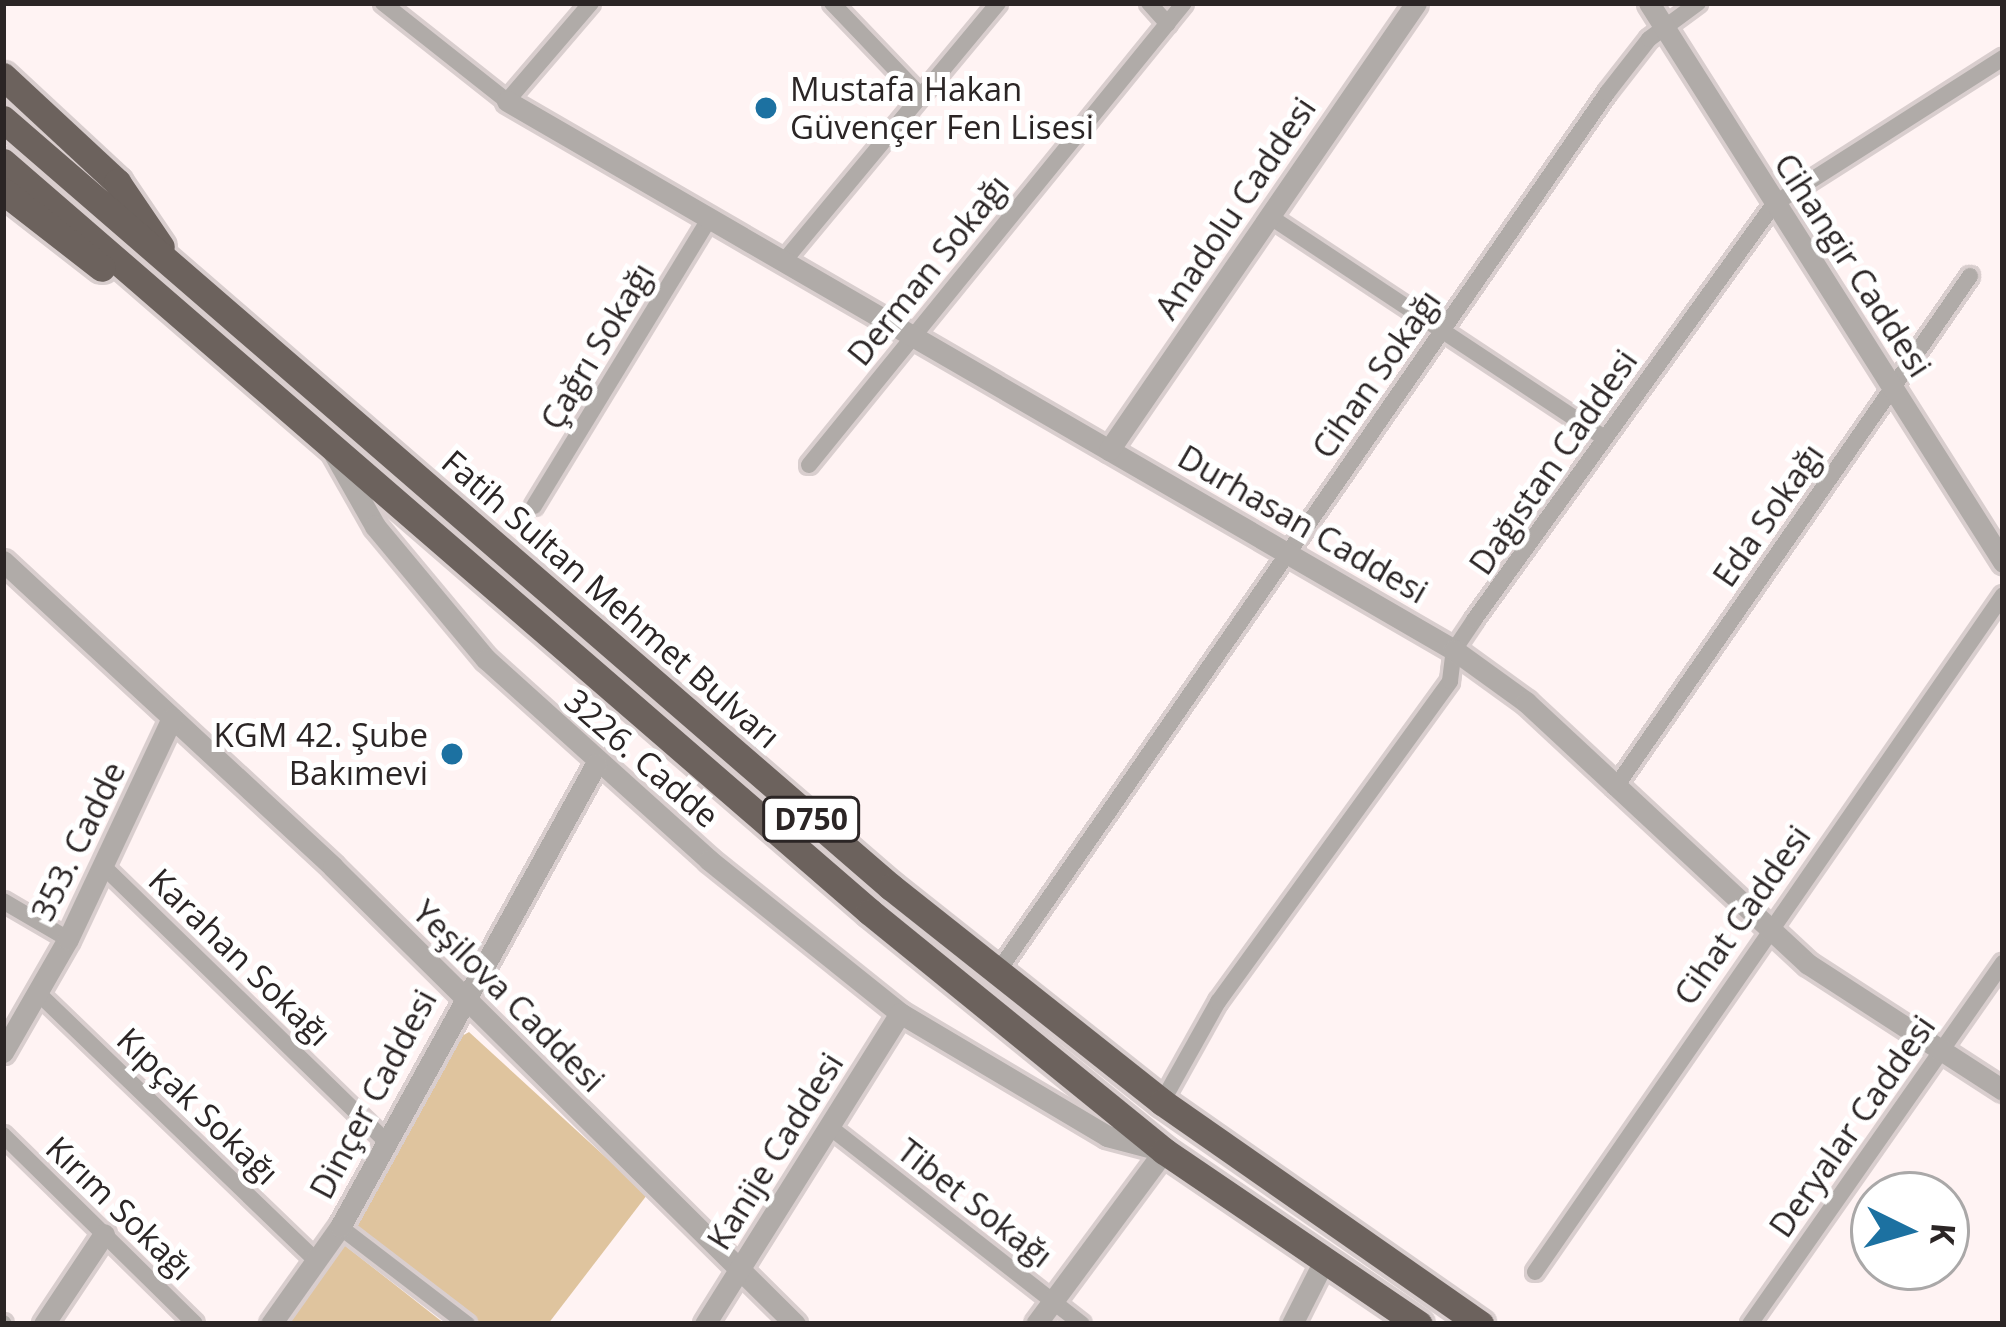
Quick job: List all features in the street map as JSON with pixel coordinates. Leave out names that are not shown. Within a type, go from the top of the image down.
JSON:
[{"type":"highway","points":[[3,76],[117,182],[176,272]]},
{"type":"highway","name":"Fatih Sultan Mehmet Bulvarı","points":[[3,119],[997,973],[1162,1102],[1480,1324]]},
{"type":"highway","name":"Fatih Sultan Mehmet Bulvarı","points":[[3,161],[870,912],[1164,1151],[1419,1324]]},
{"type":"highway","points":[[3,191],[85,257],[154,294]]},
{"type":"street","points":[[383,3],[507,100],[591,3]]},
{"type":"street","points":[[832,3],[921,96]]},
{"type":"street","points":[[784,261],[998,3]]},
{"type":"street","points":[[1149,3],[1168,24]]},
{"type":"street","name":"Derman Sokağı","points":[[809,464],[1184,3]]},
{"type":"street","name":"Anadolu Caddesi","points":[[1109,450],[1416,3]]},
{"type":"street","name":"Cihangir Caddesi","points":[[1648,3],[2003,562]]},
{"type":"street","name":"Cihan Sokağı","points":[[997,973],[1607,93],[1663,26],[1698,3]]},
{"type":"street","name":"Dağıstan Caddesi","points":[[1162,1102],[1218,1002],[1450,681],[1454,650],[1774,204],[2003,58]]},
{"type":"street","name":"Durhasan Caddesi","points":[[507,100],[1454,650],[1526,701],[1768,929],[1836,984],[2003,1090]]},
{"type":"street","points":[[1269,216],[1604,438]]},
{"type":"street","name":"Çağrı Sokağı","points":[[534,506],[710,218]]},
{"type":"street","name":"Eda Sokağı","points":[[1615,788],[1970,276]]},
{"type":"street","name":"3226. Cadde","points":[[330,446],[415,576],[596,764],[900,1013],[1107,1136],[1164,1151]]},
{"type":"street","name":"Yeşilova Caddesi","points":[[3,561],[360,893],[460,1000],[795,1324]]},
{"type":"street","name":"Cihat Caddesi","points":[[1535,1273],[1768,929],[2003,595]]},
{"type":"street","name":"353. Cadde","points":[[3,1052],[68,939],[172,718]]},
{"type":"street","name":"Dinçer Caddesi","points":[[271,1324],[340,1227],[460,1000],[596,764]]},
{"type":"street","name":"Karahan Sokağı","points":[[104,867],[386,1141]]},
{"type":"street","points":[[3,902],[68,939]]},
{"type":"street","name":"Deryalar Caddesi","points":[[1750,1324],[2003,963]]},
{"type":"street","name":"Kıpçak Sokağı","points":[[38,993],[318,1262]]},
{"type":"street","name":"Kanije Caddesi","points":[[705,1324],[900,1013]]},
{"type":"street","name":"Tibet Sokağı","points":[[831,1128],[1082,1324]]},
{"type":"street","name":"Kırım Sokağı","points":[[3,1136],[195,1324]]},
{"type":"street","points":[[1036,1324],[1164,1151]]},
{"type":"street","points":[[340,1227],[467,1324]]},
{"type":"street","points":[[44,1324],[104,1234]]},
{"type":"street","points":[[1292,1324],[1324,1261]]},
{"type":"shaded area","points":[[469,1032],[647,1195],[548,1324],[482,1324],[351,1224],[455,1040]]},
{"type":"shaded area","points":[[343,1244],[445,1324],[284,1324]]},
{"type":"place","name":"Mustafa Hakan Güvençer Fen Lisesi","points":[[766,108]]},
{"type":"place","name":"KGM 42. Şube Bakımevi","points":[[452,754]]}]
